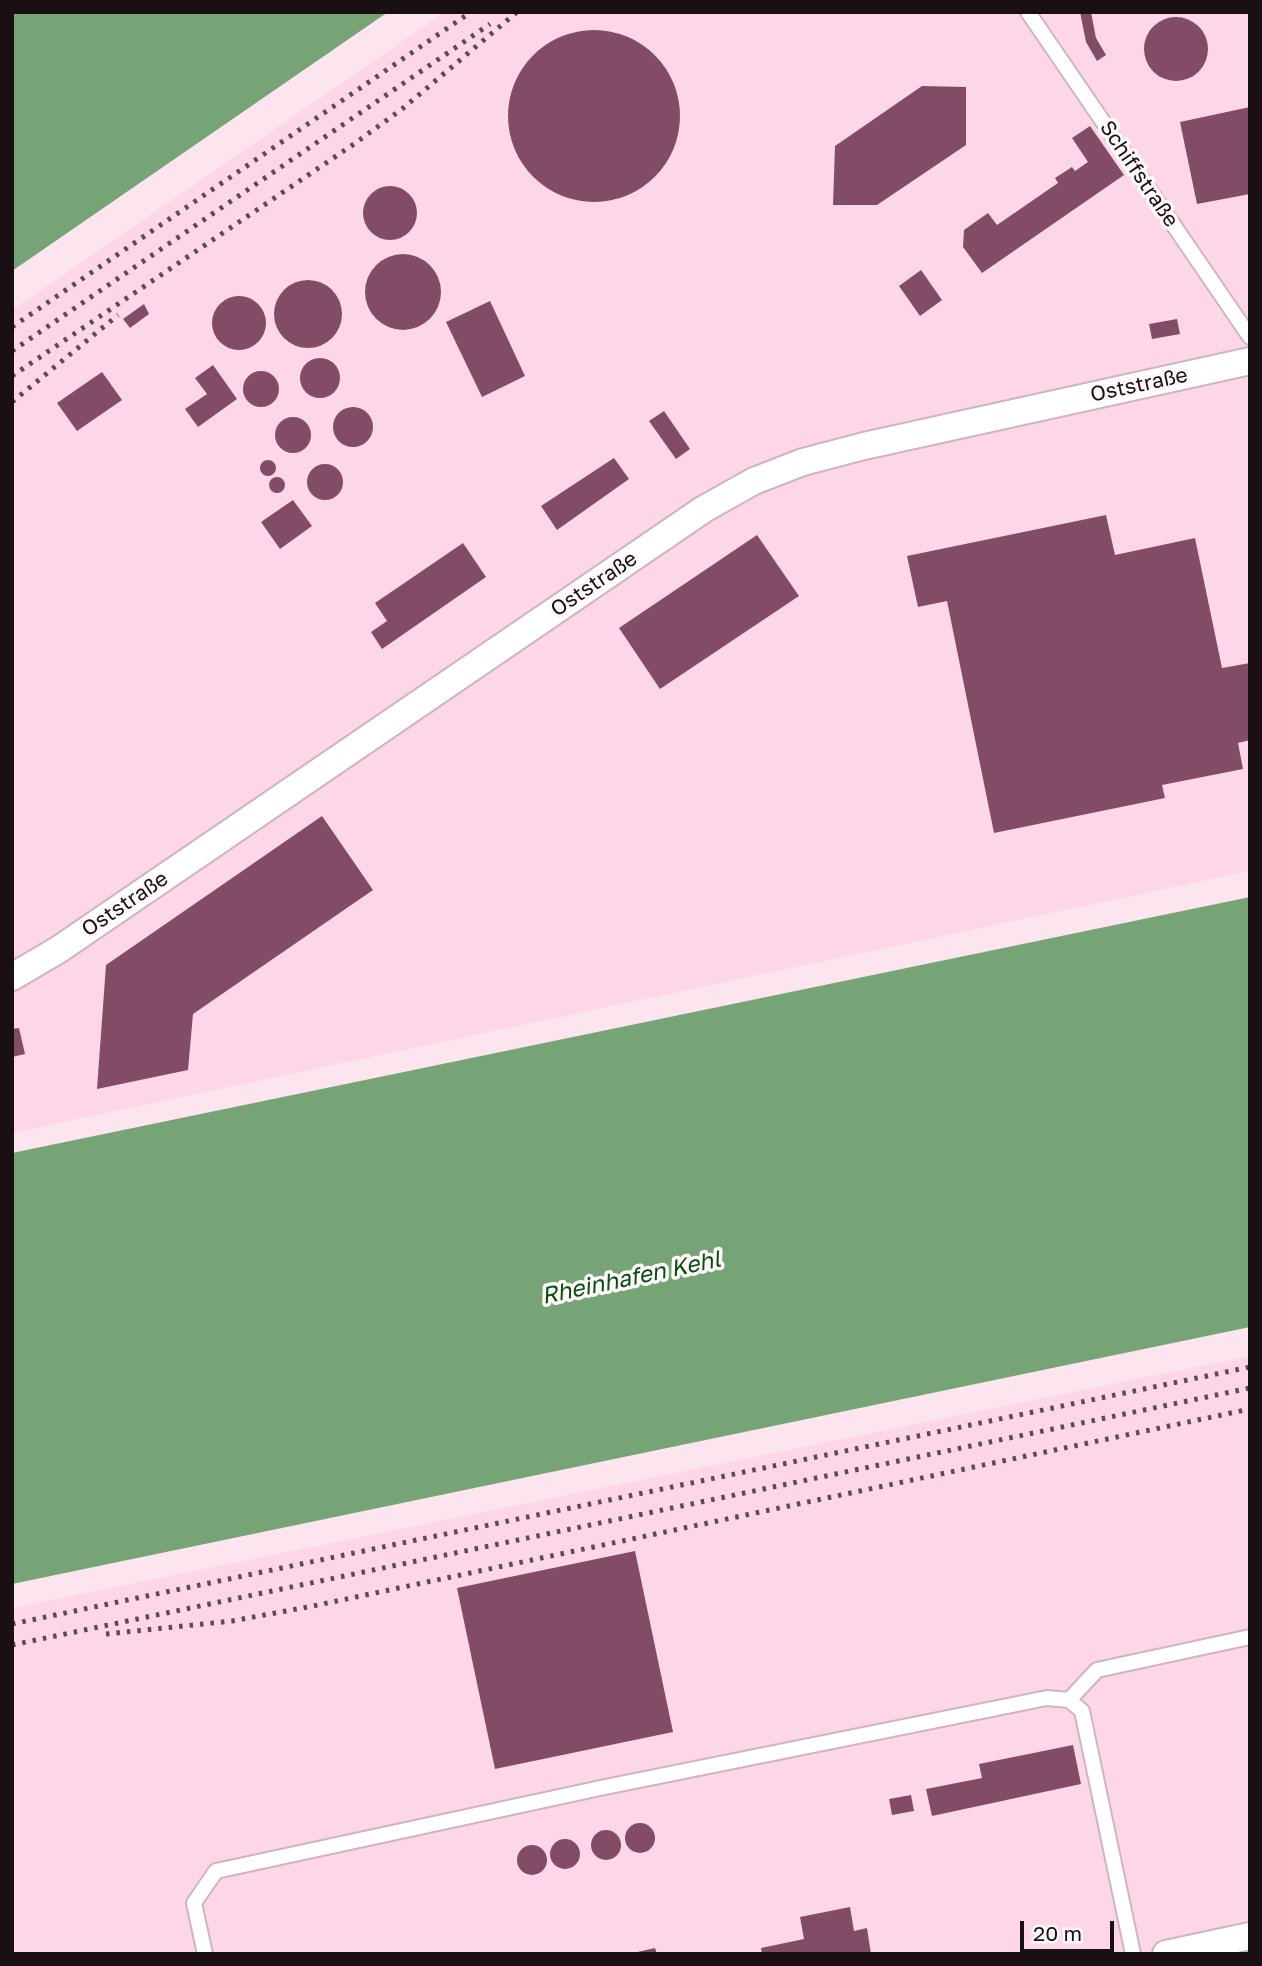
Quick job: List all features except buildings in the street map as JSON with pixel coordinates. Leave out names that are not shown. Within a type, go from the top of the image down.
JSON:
[{"type":"street","name":"Oststraße","points":[[12,977],[58,950],[704,509],[754,481],[803,462],[864,446],[1250,361]]},
{"type":"street","points":[[1166,1954],[1250,1936]]},
{"type":"lane","name":"Schiffstraße","points":[[1028,12],[1250,337]]},
{"type":"lane","points":[[1069,1700],[1097,1670],[1250,1637]]},
{"type":"lane","points":[[205,1954],[194,1903],[216,1871],[605,1787],[1047,1698],[1069,1700],[1082,1711],[1133,1954]]},
{"type":"shaded area","points":[[445,12],[1250,12],[1250,871],[12,1133],[12,310]]},
{"type":"shaded area","points":[[1250,1356],[1250,1954],[12,1954],[12,1608]]},
{"type":"water","points":[[12,12],[388,12],[12,271]]},
{"type":"water","name":"Rheinhafen Kehl","points":[[1250,897],[1250,1327],[12,1584],[12,1153]]},
{"type":"railway","points":[[12,327],[471,12]]},
{"type":"railway","points":[[12,376],[354,144],[402,109],[517,12]]},
{"type":"railway","points":[[12,351],[490,24]]},
{"type":"railway","points":[[12,402],[118,315]]},
{"type":"railway","points":[[12,1624],[1250,1367]]},
{"type":"railway","points":[[12,1645],[1250,1388]]},
{"type":"railway","points":[[106,1634],[232,1621],[313,1606],[1250,1409]]}]
